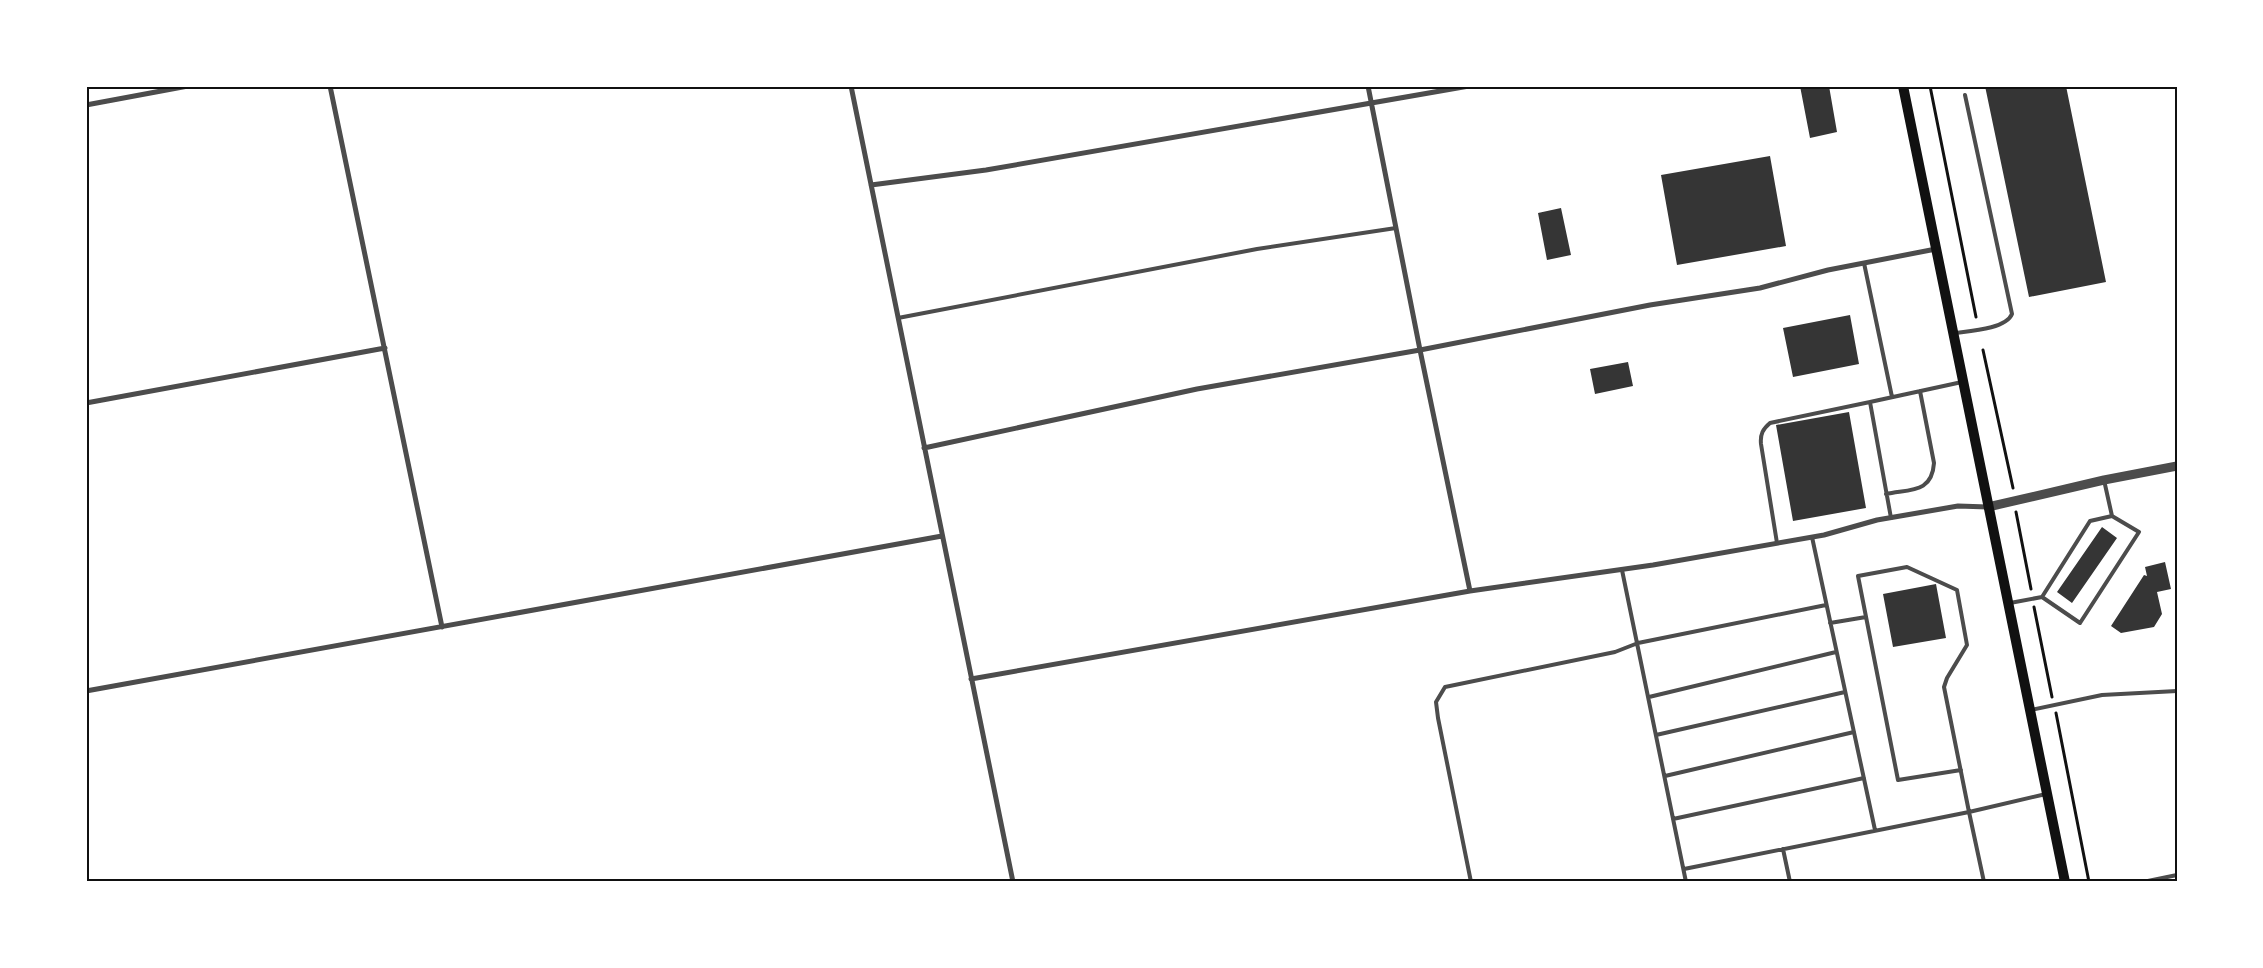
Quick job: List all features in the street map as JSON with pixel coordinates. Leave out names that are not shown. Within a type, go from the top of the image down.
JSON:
[{"type":"main road","points":[[1903,86],[2065,882]]},
{"type":"street","points":[[86,105],[188,86]]},
{"type":"street","points":[[330,86],[442,628]]},
{"type":"street","points":[[851,86],[970,679],[1013,882]]},
{"type":"street","points":[[1368,86],[1470,591]]},
{"type":"street","points":[[871,185],[986,170],[1469,86]]},
{"type":"street","points":[[924,448],[1197,389],[1420,350],[1650,305],[1760,288],[1864,263],[1936,249]]},
{"type":"street","points":[[86,403],[385,348]]},
{"type":"street","points":[[970,679],[1470,591],[1622,570],[1812,537],[1891,518],[1958,506],[1988,507],[2104,480],[2177,466]]},
{"type":"street","points":[[86,691],[942,536]]},
{"type":"lane","points":[[1953,334],[2002,324],[2010,319],[2012,314],[1966,95]]},
{"type":"lane","points":[[898,318],[1257,249],[1396,228]]},
{"type":"lane","points":[[1864,263],[1892,397]]},
{"type":"lane","points":[[1777,543],[1760,436],[1764,428],[1770,423],[1962,382]]},
{"type":"lane","points":[[1886,494],[1922,486],[1929,482],[1933,475],[1934,463],[1920,391]]},
{"type":"lane","points":[[1870,402],[1891,518]]},
{"type":"lane","points":[[2104,480],[2112,516]]},
{"type":"lane","points":[[2008,604],[2042,597],[2090,521],[2112,516],[2139,532],[2080,623],[2042,597]]},
{"type":"lane","points":[[1812,537],[1875,830]]},
{"type":"lane","points":[[1961,770],[1898,780],[1858,576],[1907,567],[1957,590],[1967,645],[1947,678],[1944,687],[1984,882]]},
{"type":"lane","points":[[1622,570],[1686,882]]},
{"type":"lane","points":[[1471,882],[1438,718],[1436,702],[1445,688],[1615,652],[1638,643],[1826,605]]},
{"type":"lane","points":[[1830,623],[1866,617]]},
{"type":"lane","points":[[1649,697],[1836,652]]},
{"type":"lane","points":[[2030,710],[2102,694],[2177,691]]},
{"type":"lane","points":[[1656,735],[1845,692]]},
{"type":"lane","points":[[1665,776],[1854,732]]},
{"type":"lane","points":[[1674,820],[1864,778]]},
{"type":"lane","points":[[1684,870],[1969,812],[2046,794]]},
{"type":"lane","points":[[1783,849],[1790,882]]},
{"type":"lane","points":[[2143,882],[2177,875]]},
{"type":"path","points":[[1930,86],[1976,317]]},
{"type":"path","points":[[1983,350],[2015,500],[2017,522],[2089,882]]},
{"type":"building","points":[[1800,86],[1829,86],[1837,132],[1810,138]]},
{"type":"building","points":[[1985,86],[2066,86],[2106,282],[2029,297]]},
{"type":"building","points":[[1770,156],[1786,246],[1677,265],[1661,175]]},
{"type":"building","points":[[1561,208],[1571,255],[1547,260],[1538,213]]},
{"type":"building","points":[[1850,315],[1859,364],[1793,377],[1783,328]]},
{"type":"building","points":[[1628,362],[1633,386],[1595,394],[1590,369]]},
{"type":"building","points":[[1849,412],[1866,508],[1793,521],[1776,425]]},
{"type":"building","points":[[2102,527],[2117,538],[2072,603],[2057,592]]},
{"type":"building","points":[[2165,562],[2171,589],[2157,592],[2162,614],[2154,627],[2121,633],[2111,626],[2144,575],[2147,576],[2145,567]]},
{"type":"building","points":[[1936,584],[1946,638],[1893,647],[1883,594]]}]
